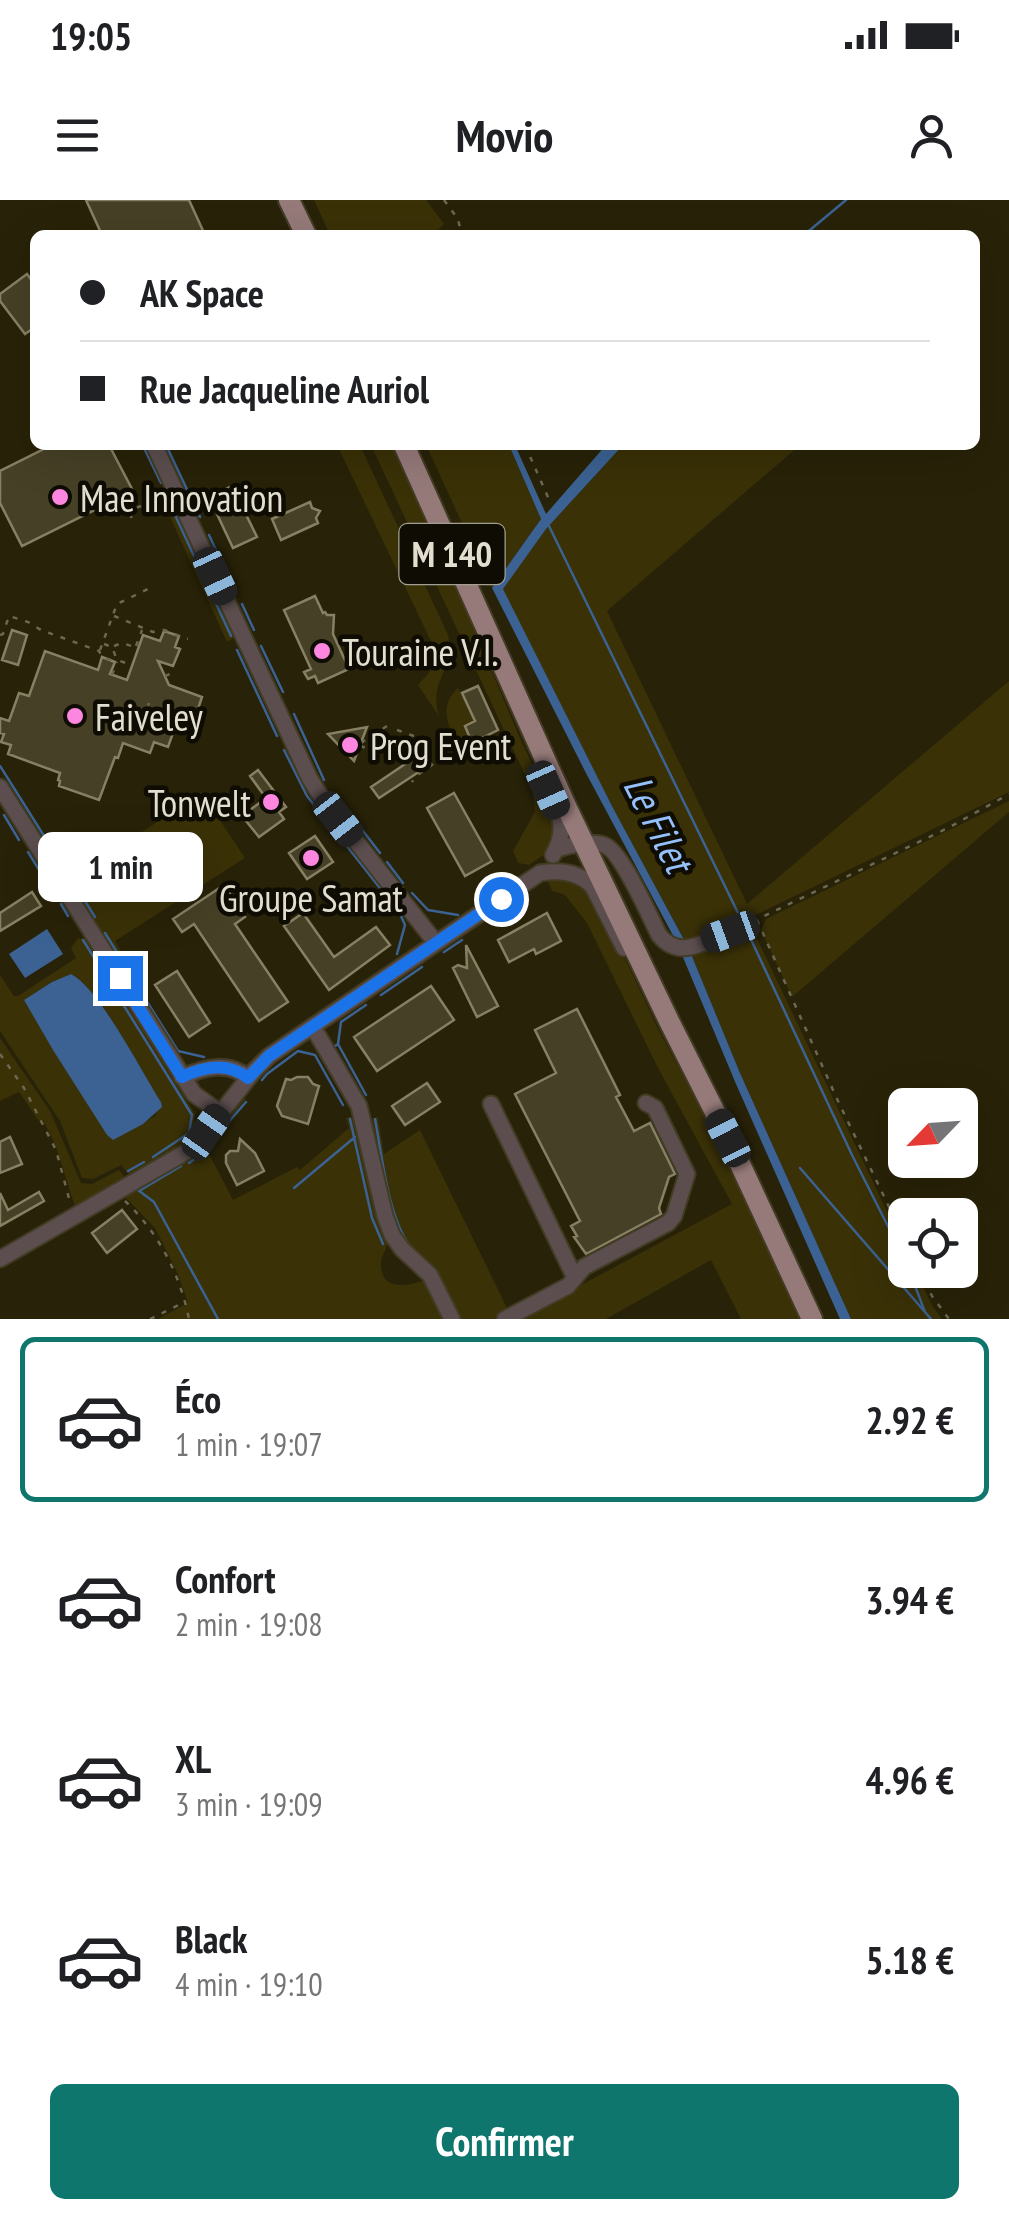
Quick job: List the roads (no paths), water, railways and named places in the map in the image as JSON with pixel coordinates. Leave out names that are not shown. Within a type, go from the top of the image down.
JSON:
[{"type":"main road","points":[[289,200],[304,230]]},
{"type":"main road","name":"M 140","points":[[406,450],[500,664],[812,1319]]},
{"type":"street","points":[[156,450],[310,779],[436,943]]},
{"type":"street","points":[[500,664],[510,706],[561,818],[561,835],[547,872]]},
{"type":"street","points":[[0,787],[182,1077],[194,1094],[220,1113]]},
{"type":"street","points":[[556,850],[572,844],[608,846],[621,860],[666,944],[682,949],[730,932]]},
{"type":"street","points":[[0,1260],[193,1148],[220,1113],[242,1073],[436,943],[575,858],[585,845]]},
{"type":"street","points":[[547,872],[580,876],[593,887],[654,1010],[668,1022]]},
{"type":"street","points":[[313,1027],[359,1106],[392,1234],[402,1250],[430,1275],[452,1319]]},
{"type":"street","points":[[182,1077],[224,1066],[242,1073]]},
{"type":"street","points":[[505,1319],[571,1282],[584,1267],[668,1223],[674,1216],[687,1174],[655,1108],[646,1103]]},
{"type":"street","points":[[490,1104],[571,1282]]},
{"type":"water","points":[[511,450],[517,450],[546,514],[602,450],[618,450],[546,529],[503,589],[689,949],[740,1073],[851,1319],[840,1319],[677,943],[492,588],[541,519]]},
{"type":"water","points":[[47,929],[63,954],[25,978],[9,954]]},
{"type":"water","points":[[71,974],[107,1013],[161,1102],[162,1107],[143,1124],[113,1140],[24,1000]]},
{"type":"waterway","points":[[810,230],[846,200]]},
{"type":"waterway","points":[[145,450],[161,483]]},
{"type":"waterway","points":[[168,450],[200,517]]},
{"type":"waterway","points":[[175,515],[231,636]]},
{"type":"waterway","name":"Le Filet","points":[[548,524],[741,919]]},
{"type":"waterway","points":[[209,535],[222,563]]},
{"type":"waterway","points":[[229,577],[233,586]]},
{"type":"waterway","points":[[242,604],[254,630]]},
{"type":"waterway","points":[[261,646],[283,692]]},
{"type":"waterway","points":[[237,650],[277,736]]},
{"type":"waterway","points":[[294,714],[324,780]]},
{"type":"waterway","points":[[284,750],[307,796],[333,829]]},
{"type":"waterway","points":[[0,766],[56,855]]},
{"type":"waterway","points":[[4,815],[19,840]]},
{"type":"waterway","points":[[353,818],[380,853]]},
{"type":"waterway","points":[[346,845],[387,897]]},
{"type":"waterway","points":[[28,852],[54,894]]},
{"type":"waterway","points":[[387,862],[403,883]]},
{"type":"waterway","points":[[63,866],[95,917]]},
{"type":"waterway","points":[[412,893],[428,910],[458,915]]},
{"type":"waterway","points":[[61,904],[68,916]]},
{"type":"waterway","points":[[397,954],[405,925],[401,916]]},
{"type":"waterway","points":[[747,931],[888,1226]]},
{"type":"waterway","points":[[105,933],[126,967]]},
{"type":"waterway","points":[[83,940],[192,1115],[189,1133],[153,1157]]},
{"type":"waterway","points":[[444,952],[462,940]]},
{"type":"waterway","points":[[381,995],[422,967]]},
{"type":"waterway","points":[[133,978],[135,983]]},
{"type":"waterway","points":[[144,997],[178,1051]]},
{"type":"waterway","points":[[338,1044],[341,1022],[366,1005]]},
{"type":"waterway","points":[[335,1046],[338,1044],[366,1095]]},
{"type":"waterway","points":[[262,1080],[298,1051],[315,1055],[343,1105]]},
{"type":"waterway","points":[[177,1053],[204,1057]]},
{"type":"waterway","points":[[189,1163],[246,1102]]},
{"type":"waterway","points":[[350,1119],[372,1218],[383,1244]]},
{"type":"waterway","points":[[375,1119],[391,1203],[410,1246]]},
{"type":"waterway","points":[[294,1188],[355,1137]]},
{"type":"waterway","points":[[128,1171],[144,1162]]},
{"type":"waterway","points":[[139,1191],[181,1166]]},
{"type":"waterway","points":[[800,1168],[925,1312]]},
{"type":"waterway","points":[[138,1190],[154,1202],[218,1319]]},
{"type":"waterway","points":[[916,1288],[931,1319]]},
{"type":"place","name":"Mae Innovation","points":[[60,497]]},
{"type":"place","name":"Touraine V.I.","points":[[322,651]]},
{"type":"place","name":"Faiveley","points":[[75,716]]},
{"type":"place","name":"Prog Event","points":[[350,745]]},
{"type":"place","name":"Tonwelt","points":[[271,802]]},
{"type":"place","name":"Groupe Samat","points":[[311,858]]}]
